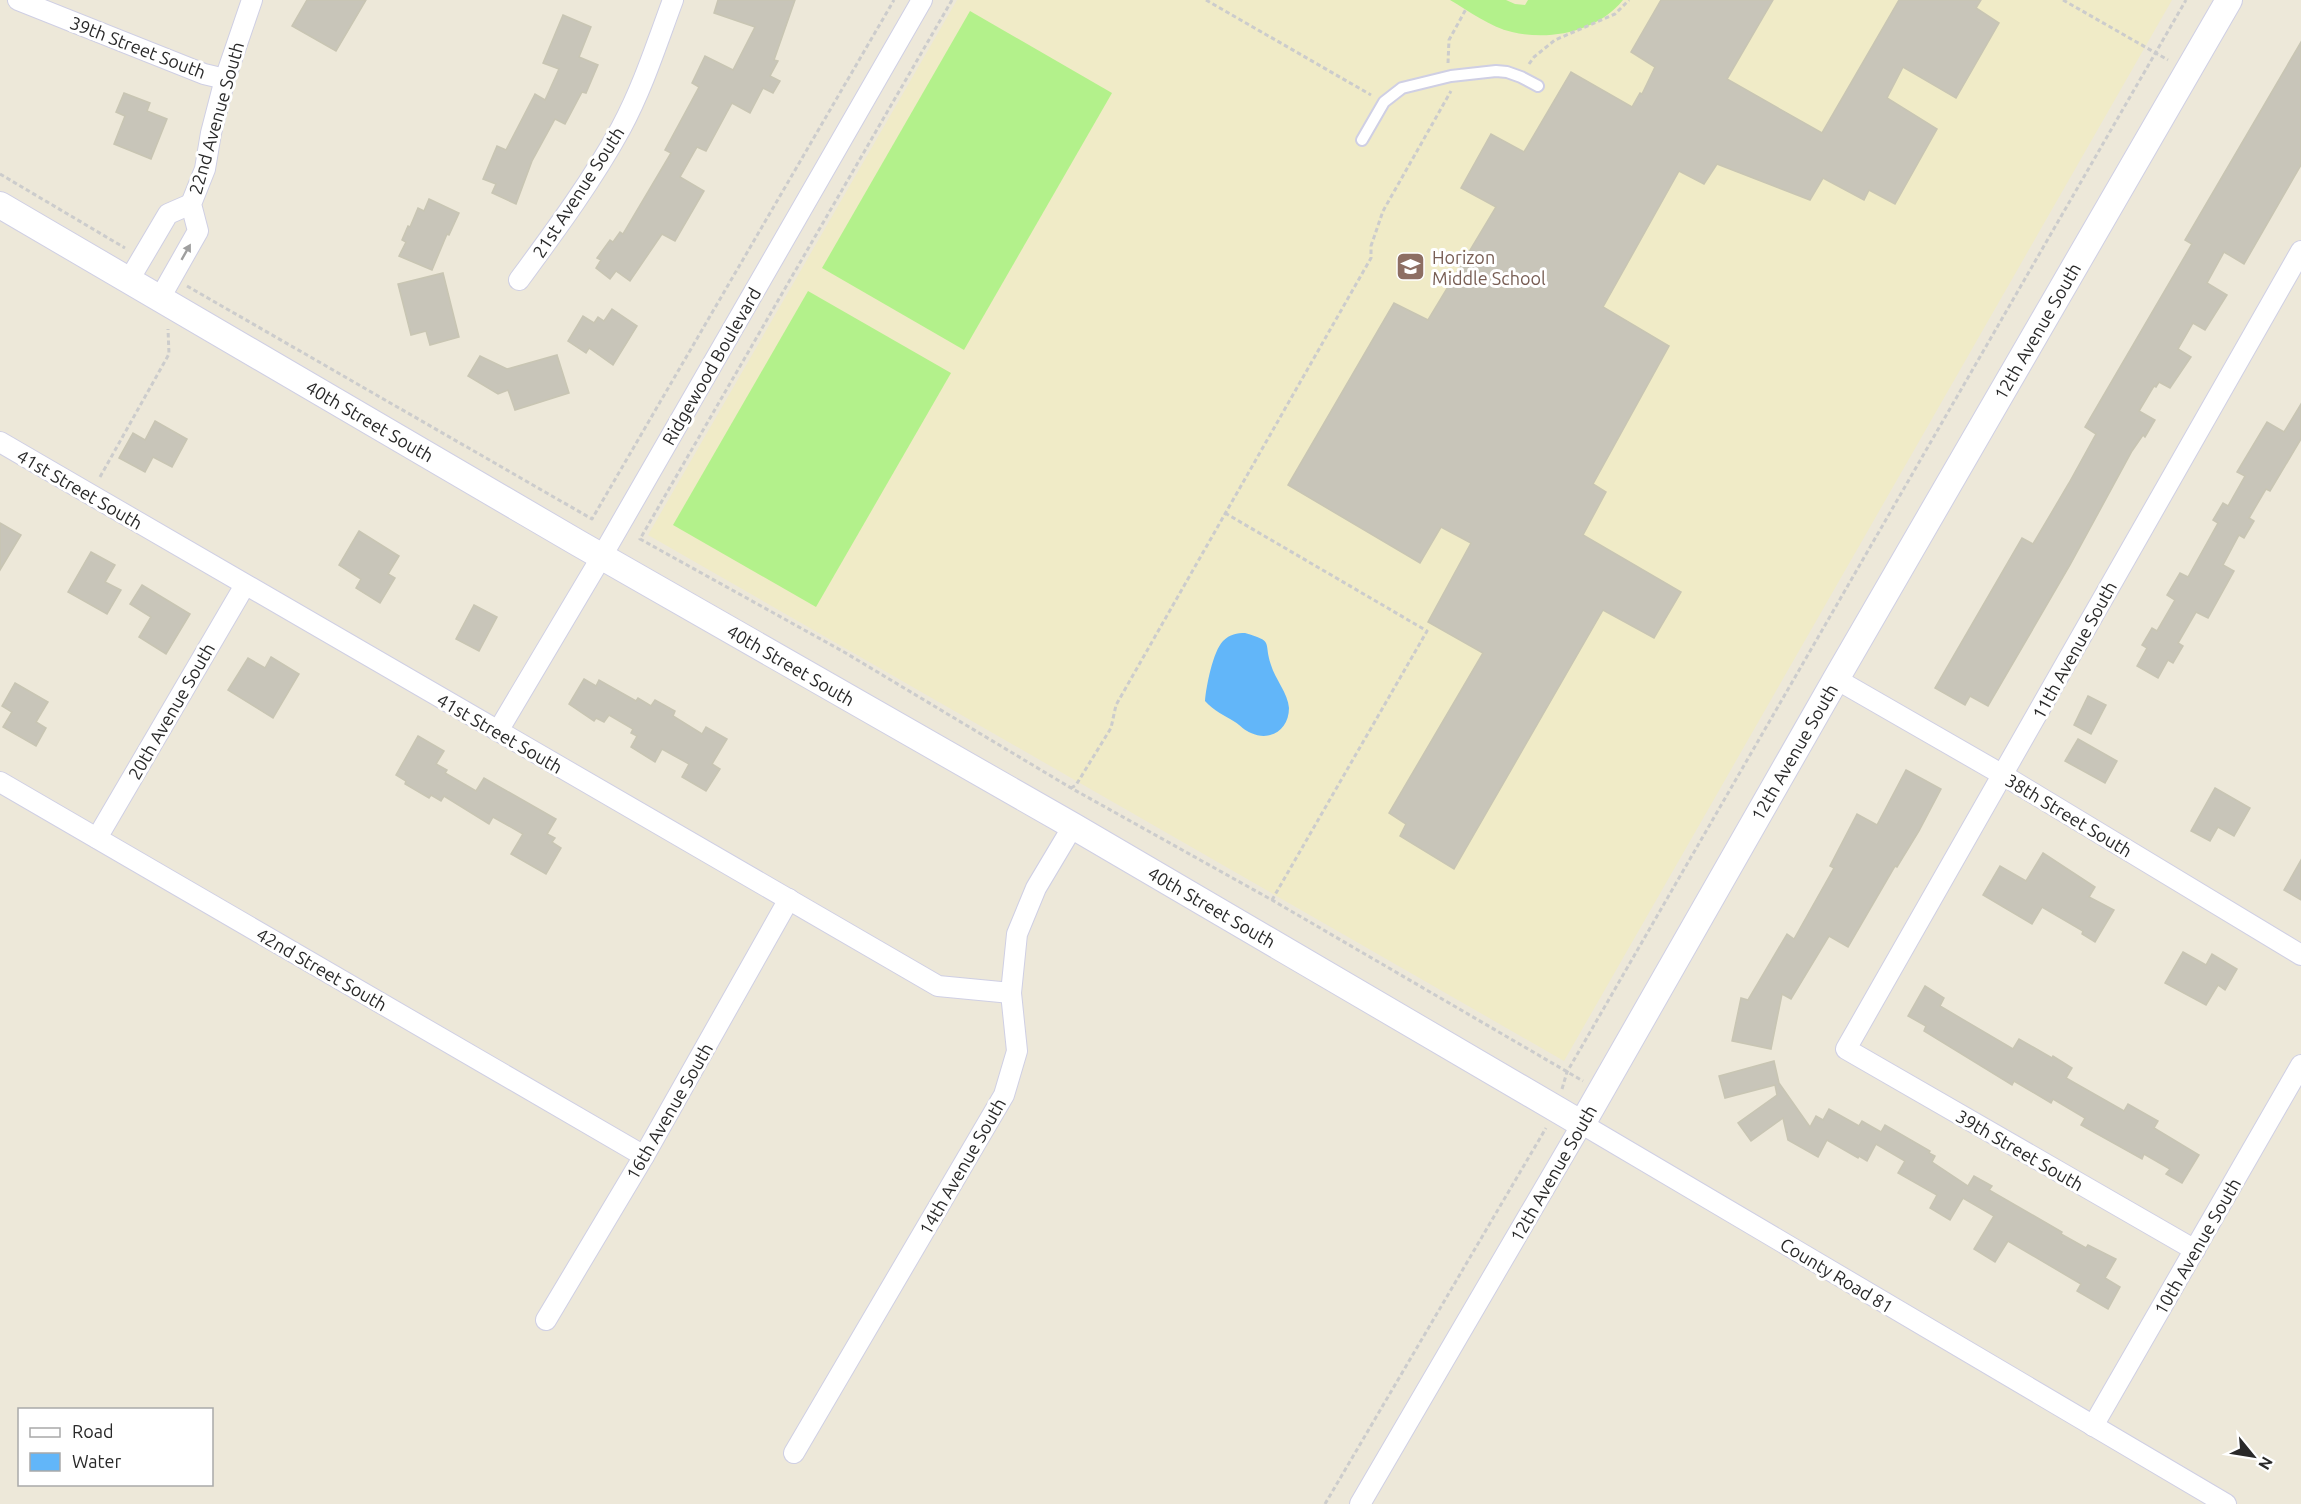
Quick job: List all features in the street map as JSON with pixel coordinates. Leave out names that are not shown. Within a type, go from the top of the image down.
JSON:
[{"type":"street","name":"39th Street South","points":[[18,0],[204,74],[225,79]]},
{"type":"street","name":"22nd Avenue South","points":[[175,293],[198,231],[192,204],[205,169],[211,133],[225,79],[252,0]]},
{"type":"street","name":"21st Avenue South","points":[[519,280],[559,225],[622,126],[648,69],[673,0]]},
{"type":"street","name":"Ridgewood Boulevard","points":[[498,731],[602,556],[922,0]]},
{"type":"street","name":"12th Avenue South","points":[[1360,1504],[1600,1093],[1836,679],[2229,0]]},
{"type":"street","points":[[136,269],[168,214],[192,204]]},
{"type":"street","name":"40th Street South","points":[[0,205],[136,269],[602,556],[1073,826],[1582,1124]]},
{"type":"street","name":"11th Avenue South","points":[[1846,1049],[2301,251]]},
{"type":"street","name":"41st Street South","points":[[0,442],[938,986],[1011,993]]},
{"type":"street","name":"20th Avenue South","points":[[97,838],[245,585]]},
{"type":"street","name":"38th Street South","points":[[1836,679],[2003,776],[2301,955]]},
{"type":"street","name":"42nd Street South","points":[[0,782],[644,1156]]},
{"type":"street","name":"14th Avenue South","points":[[795,1453],[1004,1095],[1017,1051],[1011,993],[1017,934],[1036,888],[1073,826]]},
{"type":"street","name":"16th Avenue South","points":[[546,1320],[644,1156],[789,899]]},
{"type":"street","name":"39th Street South","points":[[1846,1049],[2194,1250]]},
{"type":"street","name":"10th Avenue South","points":[[2093,1426],[2301,1065]]},
{"type":"street","name":"County Road 81","points":[[1582,1124],[2226,1504]]},
{"type":"lane","points":[[1362,140],[1384,102],[1402,88],[1451,76],[1496,71],[1507,72],[1538,86]]},
{"type":"path","points":[[90,494],[169,354],[167,331],[175,293],[592,519],[894,0]]},
{"type":"path","points":[[952,0],[640,539],[844,652],[1071,788],[1272,900],[1568,1072],[1600,1093]]},
{"type":"path","points":[[1206,0],[1384,102]]},
{"type":"path","points":[[1521,77],[1534,57],[1555,40],[1616,14],[1629,0]]},
{"type":"path","points":[[2063,0],[2188,71]]},
{"type":"path","points":[[1325,1504],[1544,1132],[1568,1072],[2186,0]]},
{"type":"path","points":[[1071,788],[1076,785],[1111,728],[1116,705],[1371,258],[1371,246],[1383,211],[1451,93],[1448,62],[1449,40],[1466,9]]},
{"type":"path","points":[[0,174],[136,269]]},
{"type":"path","points":[[1225,513],[1427,631],[1272,900]]},
{"type":"shaded area","name":"Horizon Middle School","points":[[957,0],[2172,0],[1564,1061],[648,535]]},
{"type":"green space","points":[[1450,0],[1506,0],[1525,5],[1528,0],[1623,0],[1600,20],[1586,27],[1557,34],[1527,35],[1504,30],[1488,23]]},
{"type":"green space","points":[[970,11],[1112,93],[964,350],[822,268]]},
{"type":"green space","points":[[808,291],[951,373],[816,607],[673,525]]},
{"type":"water","points":[[1245,633],[1261,638],[1266,643],[1273,670],[1288,702],[1286,722],[1278,732],[1272,735],[1265,736],[1249,732],[1205,701],[1211,670],[1219,646],[1231,635]]},
{"type":"building","points":[[307,0],[366,0],[336,51],[292,26]]},
{"type":"building","points":[[718,0],[795,0],[774,60],[778,61],[770,76],[780,81],[773,93],[763,88],[750,113],[732,103],[706,151],[697,147],[680,177],[704,191],[675,241],[662,234],[630,281],[616,271],[610,279],[596,268],[601,260],[597,258],[610,240],[613,242],[620,232],[623,234],[671,153],[665,150],[699,87],[692,83],[705,56],[733,70],[755,27],[714,13]]},
{"type":"building","points":[[1661,0],[1773,0],[1727,79],[1822,133],[1899,0],[1981,0],[1976,8],[1999,23],[1956,98],[1903,67],[1887,98],[1937,129],[1895,204],[1869,190],[1864,200],[1823,178],[1810,200],[1717,164],[1704,184],[1679,171],[1603,307],[1669,346],[1593,484],[1606,492],[1583,535],[1681,592],[1654,638],[1603,610],[1454,869],[1400,836],[1406,824],[1389,813],[1483,653],[1428,622],[1471,543],[1441,527],[1420,563],[1288,485],[1394,303],[1428,320],[1496,207],[1461,188],[1491,134],[1524,152],[1571,72],[1632,107],[1640,93],[1642,94],[1655,67],[1631,52]]},
{"type":"building","points":[[563,15],[591,27],[579,57],[598,65],[586,93],[582,92],[565,124],[555,119],[532,161],[516,204],[492,193],[496,184],[483,179],[497,146],[506,150],[535,94],[545,100],[559,69],[543,63]]},
{"type":"building","points":[[2301,42],[2301,165],[2244,264],[2224,252],[2207,283],[2227,295],[2205,330],[2193,323],[2178,349],[2191,357],[2170,388],[2159,382],[2156,387],[2154,386],[2139,411],[2155,420],[2145,437],[2143,435],[2132,451],[2070,565],[1988,706],[1970,696],[1965,705],[1935,688],[2022,538],[2033,544],[2069,483],[2096,434],[2085,427],[2192,244],[2185,240]]},
{"type":"building","points":[[124,93],[150,103],[147,111],[167,119],[151,159],[114,144],[125,116],[116,112]]},
{"type":"building","points":[[429,199],[459,213],[449,235],[447,234],[432,270],[399,256],[406,242],[402,240],[408,226],[410,227],[418,208],[424,211]]},
{"type":"building","points":[[443,273],[459,337],[430,345],[426,331],[411,335],[398,284]]},
{"type":"building","points":[[612,309],[637,326],[613,365],[589,348],[586,353],[568,341],[583,316],[594,323],[598,317],[604,321]]},
{"type":"building","points":[[557,355],[569,393],[515,410],[508,390],[498,394],[468,376],[480,356],[507,369]]},
{"type":"building","points":[[2301,404],[2301,439],[2270,491],[2266,489],[2249,518],[2254,521],[2244,538],[2239,535],[2223,565],[2234,571],[2208,618],[2196,612],[2178,643],[2183,646],[2173,663],[2168,660],[2158,678],[2137,666],[2147,648],[2142,645],[2152,628],[2157,631],[2175,600],[2167,595],[2180,573],[2188,577],[2218,523],[2213,520],[2223,503],[2228,506],[2245,476],[2237,472],[2267,422],[2284,432]]},
{"type":"building","points":[[155,421],[187,439],[172,467],[153,457],[145,472],[119,458],[133,433],[145,440]]},
{"type":"building","points":[[0,523],[21,535],[0,570]]},
{"type":"building","points":[[359,531],[399,556],[388,574],[395,578],[380,603],[356,588],[361,579],[339,565]]},
{"type":"building","points":[[91,552],[115,565],[105,582],[121,590],[107,614],[68,592]]},
{"type":"building","points":[[142,585],[190,614],[166,654],[139,637],[151,617],[130,604]]},
{"type":"building","points":[[474,605],[497,617],[479,651],[456,639]]},
{"type":"building","points":[[271,657],[299,674],[273,718],[228,690],[248,658],[265,668]]},
{"type":"building","points":[[584,679],[596,686],[599,680],[636,701],[638,698],[651,706],[655,700],[675,711],[673,716],[702,734],[706,727],[727,739],[712,764],[720,769],[706,791],[682,777],[689,764],[662,749],[655,762],[631,747],[637,736],[631,733],[633,729],[609,715],[604,722],[596,718],[594,721],[569,704]]},
{"type":"building","points":[[15,683],[48,702],[36,722],[46,728],[36,746],[3,727],[12,712],[2,706]]},
{"type":"building","points":[[2088,696],[2106,705],[2091,734],[2074,725]]},
{"type":"building","points":[[418,736],[444,751],[436,764],[447,770],[445,773],[476,791],[484,778],[556,819],[547,834],[555,838],[552,842],[561,848],[546,874],[511,854],[523,834],[493,817],[489,824],[444,796],[441,801],[431,795],[429,798],[405,784],[406,781],[396,775]]},
{"type":"building","points":[[2078,739],[2117,761],[2105,783],[2065,761]]},
{"type":"building","points":[[1906,770],[1941,789],[1919,831],[1897,867],[1895,866],[1848,947],[1829,936],[1791,999],[1782,994],[1771,1049],[1732,1041],[1741,998],[1748,1000],[1787,934],[1794,939],[1834,868],[1830,866],[1857,814],[1877,825]]},
{"type":"building","points":[[2215,788],[2250,808],[2234,836],[2218,827],[2210,841],[2191,831]]},
{"type":"building","points":[[2043,853],[2095,887],[2089,897],[2114,910],[2095,942],[2082,934],[2083,931],[2042,907],[2032,924],[1983,895],[2000,866],[2026,881]]},
{"type":"building","points":[[2301,860],[2301,900],[2284,890]]},
{"type":"building","points":[[2183,952],[2206,965],[2212,954],[2237,969],[2225,990],[2218,985],[2206,1005],[2165,983]]},
{"type":"building","points":[[1925,986],[1944,998],[1940,1006],[2013,1049],[2019,1039],[2072,1068],[2066,1078],[2124,1111],[2128,1104],[2158,1121],[2154,1128],[2199,1155],[2182,1183],[2166,1174],[2170,1169],[2144,1154],[2142,1159],[2081,1125],[2085,1118],[2053,1099],[2051,1103],[2014,1081],[2012,1085],[1924,1031],[1926,1026],[1908,1016]]},
{"type":"building","points":[[1774,1061],[1779,1083],[1810,1127],[1816,1116],[1823,1120],[1829,1109],[1859,1126],[1862,1121],[1881,1132],[1885,1125],[1930,1151],[1929,1153],[1935,1156],[1932,1162],[1968,1186],[1974,1176],[1992,1186],[1989,1190],[2062,1232],[2061,1234],[2086,1248],[2088,1245],[2116,1259],[2105,1278],[2120,1287],[2108,1309],[2077,1291],[2081,1284],[2008,1241],[1995,1262],[1974,1249],[1994,1216],[1963,1198],[1950,1220],[1930,1208],[1937,1195],[1898,1173],[1905,1161],[1876,1144],[1867,1161],[1827,1140],[1818,1157],[1788,1140],[1783,1118],[1751,1141],[1738,1123],[1777,1095],[1775,1085],[1725,1098],[1719,1076]]},
{"type":"place","name":"Horizon Middle School","points":[[1411,267]]}]
